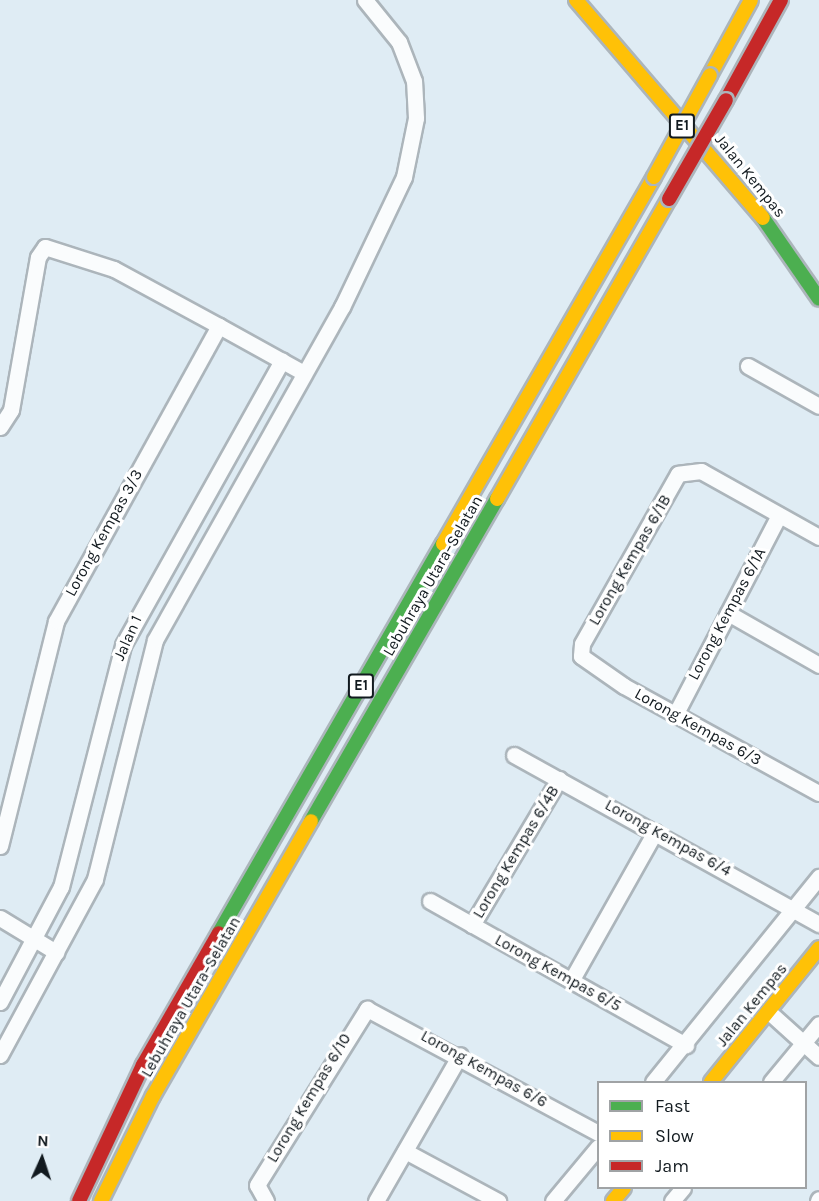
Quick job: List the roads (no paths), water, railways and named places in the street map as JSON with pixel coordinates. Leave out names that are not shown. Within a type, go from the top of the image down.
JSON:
[{"type":"main road","name":"Jalan Kempas","points":[[576,0],[747,194],[816,288]]},
{"type":"main road","name":"Lebuhraya Utara–Selatan","points":[[79,1201],[143,1065],[654,177],[751,0]]},
{"type":"main road","name":"Lebuhraya Utara–Selatan","points":[[101,1201],[153,1096],[726,100],[781,0]]},
{"type":"main road","name":"Jalan Kempas","points":[[713,1081],[819,948]]},
{"type":"main road","points":[[613,1201],[623,1189]]},
{"type":"street","points":[[0,1055],[95,879],[155,640],[396,200],[413,140],[416,96],[409,66],[399,42],[365,0]]},
{"type":"street","points":[[0,427],[11,410],[38,257],[45,247],[114,269],[303,372]]},
{"type":"street","name":"Lorong Kempas 3/3","points":[[0,846],[56,621],[219,326]]},
{"type":"street","name":"Jalan 1","points":[[0,1002],[62,887],[123,645],[282,360]]},
{"type":"street","points":[[748,366],[819,406]]},
{"type":"street","name":"Lorong Kempas 6/1B","points":[[581,656],[582,644],[678,474],[688,470],[701,471],[779,515]]},
{"type":"street","points":[[779,515],[819,537]]},
{"type":"street","name":"Lorong Kempas 6/1A","points":[[676,713],[779,515]]},
{"type":"street","points":[[728,613],[819,664]]},
{"type":"street","name":"Lorong Kempas 6/3","points":[[581,656],[676,713],[819,793]]},
{"type":"street","name":"Lorong Kempas 6/4","points":[[514,755],[797,909],[819,924]]},
{"type":"street","name":"Lorong Kempas 6/4B","points":[[472,925],[559,778]]},
{"type":"street","points":[[571,981],[655,832]]},
{"type":"street","points":[[654,1081],[797,909],[819,877]]},
{"type":"street","name":"Lorong Kempas 6/5","points":[[430,901],[686,1044]]},
{"type":"street","points":[[0,918],[56,952]]},
{"type":"street","name":"Lorong Kempas 6/6","points":[[368,1009],[459,1055],[597,1132]]},
{"type":"street","name":"Lorong Kempas 6/10","points":[[262,1196],[368,1009]]},
{"type":"street","points":[[769,1012],[819,1057]]},
{"type":"street","points":[[773,1081],[819,1024]]},
{"type":"street","points":[[376,1201],[459,1055]]},
{"type":"street","points":[[553,1201],[597,1148]]},
{"type":"street","points":[[405,1151],[498,1201]]},
{"type":"street","points":[[672,1201],[682,1189]]}]
